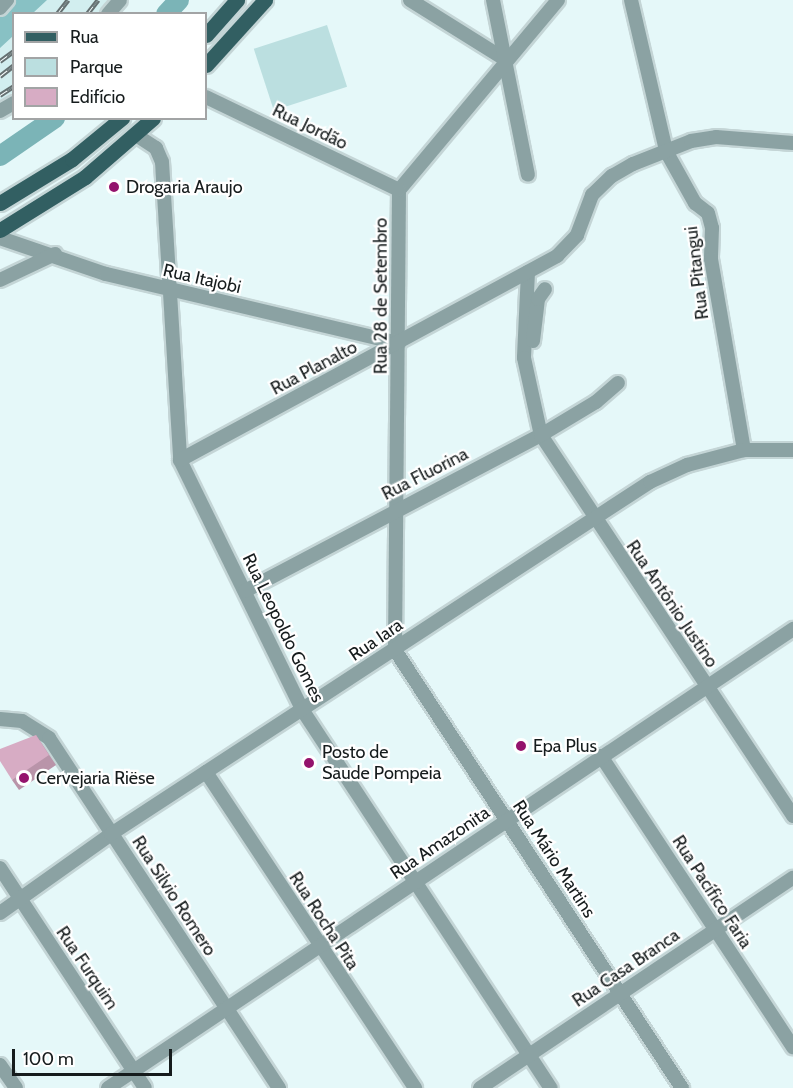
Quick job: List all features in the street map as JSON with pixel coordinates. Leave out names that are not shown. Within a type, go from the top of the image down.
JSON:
[{"type":"main road","points":[[207,33],[237,0]]},
{"type":"main road","points":[[207,64],[265,0]]},
{"type":"main road","points":[[0,203],[72,159],[120,120]]},
{"type":"main road","points":[[0,230],[85,177],[151,120]]},
{"type":"street","points":[[0,8],[6,0]]},
{"type":"street","points":[[110,12],[120,0]]},
{"type":"street","points":[[410,0],[506,60]]},
{"type":"street","points":[[492,0],[528,175]]},
{"type":"street","points":[[399,190],[558,0]]},
{"type":"street","name":"Rua Pitangui","points":[[631,0],[666,151],[695,203],[708,213],[712,228],[711,259],[744,450]]},
{"type":"street","name":"Rua Jordão","points":[[207,97],[399,190]]},
{"type":"street","name":"Rua Leopoldo Gomes","points":[[136,135],[161,154],[180,460],[303,711],[551,1088]]},
{"type":"street","points":[[528,272],[572,242],[582,226],[586,201],[601,185],[633,164],[666,151],[716,137],[793,142]]},
{"type":"street","name":"Rua 28 de Setembro","points":[[395,650],[399,190]]},
{"type":"street","name":"Rua Itajobi","points":[[0,238],[55,254],[106,274],[399,343]]},
{"type":"street","points":[[0,280],[55,254]]},
{"type":"street","name":"Rua Planalto","points":[[180,460],[528,272]]},
{"type":"street","name":"Rua Antônio Justino","points":[[528,272],[524,358],[532,406],[541,435],[592,518],[793,816]]},
{"type":"street","name":"Rua Antônio Justino","points":[[532,406],[534,324],[538,299],[545,289]]},
{"type":"street","name":"Rua Fluorina","points":[[245,591],[397,508],[541,435],[596,402],[618,382]]},
{"type":"street","name":"Rua Iara","points":[[0,913],[111,834],[303,711],[592,518],[678,469],[744,450],[793,450]]},
{"type":"street","name":"Rua Amazonita","points":[[108,1088],[793,629]]},
{"type":"street","name":"Rua Mário Martins","points":[[395,650],[682,1088]]},
{"type":"street","name":"Rua Silvio Romero","points":[[0,719],[22,721],[36,728],[58,750],[279,1088]]},
{"type":"street","name":"Rua Pacífico Faria","points":[[601,756],[793,1047]]},
{"type":"street","name":"Rua Rocha Pita","points":[[206,772],[415,1088]]},
{"type":"street","name":"Rua Furquim","points":[[0,868],[145,1088]]},
{"type":"street","name":"Rua Casa Branca","points":[[480,1088],[793,878]]},
{"type":"street","points":[[0,1065],[15,1088]]},
{"type":"shaded area","points":[[14,0],[47,0],[34,12],[12,12],[12,37],[0,48],[0,15]]},
{"type":"shaded area","points":[[23,0],[120,0],[108,12],[12,12],[12,101],[0,109],[0,24]]},
{"type":"green space","points":[[327,25],[347,87],[274,111],[254,49]]},
{"type":"building","points":[[36,735],[49,755],[12,780],[0,761],[0,749]]},
{"type":"waterway","points":[[168,12],[179,0]]},
{"type":"waterway","points":[[0,156],[52,120]]},
{"type":"railway","points":[[59,12],[68,0]]},
{"type":"railway","points":[[89,12],[98,0]]},
{"type":"railway","points":[[0,61],[12,52]]},
{"type":"railway","points":[[0,76],[12,67]]},
{"type":"railway","points":[[0,95],[12,87]]},
{"type":"place","name":"Drogaria Araujo","points":[[114,187]]},
{"type":"place","name":"Epa Plus","points":[[521,746]]},
{"type":"place","name":"Posto de Saude Pompeia","points":[[309,763]]},
{"type":"place","name":"Cervejaria Riëse","points":[[24,778]]}]
